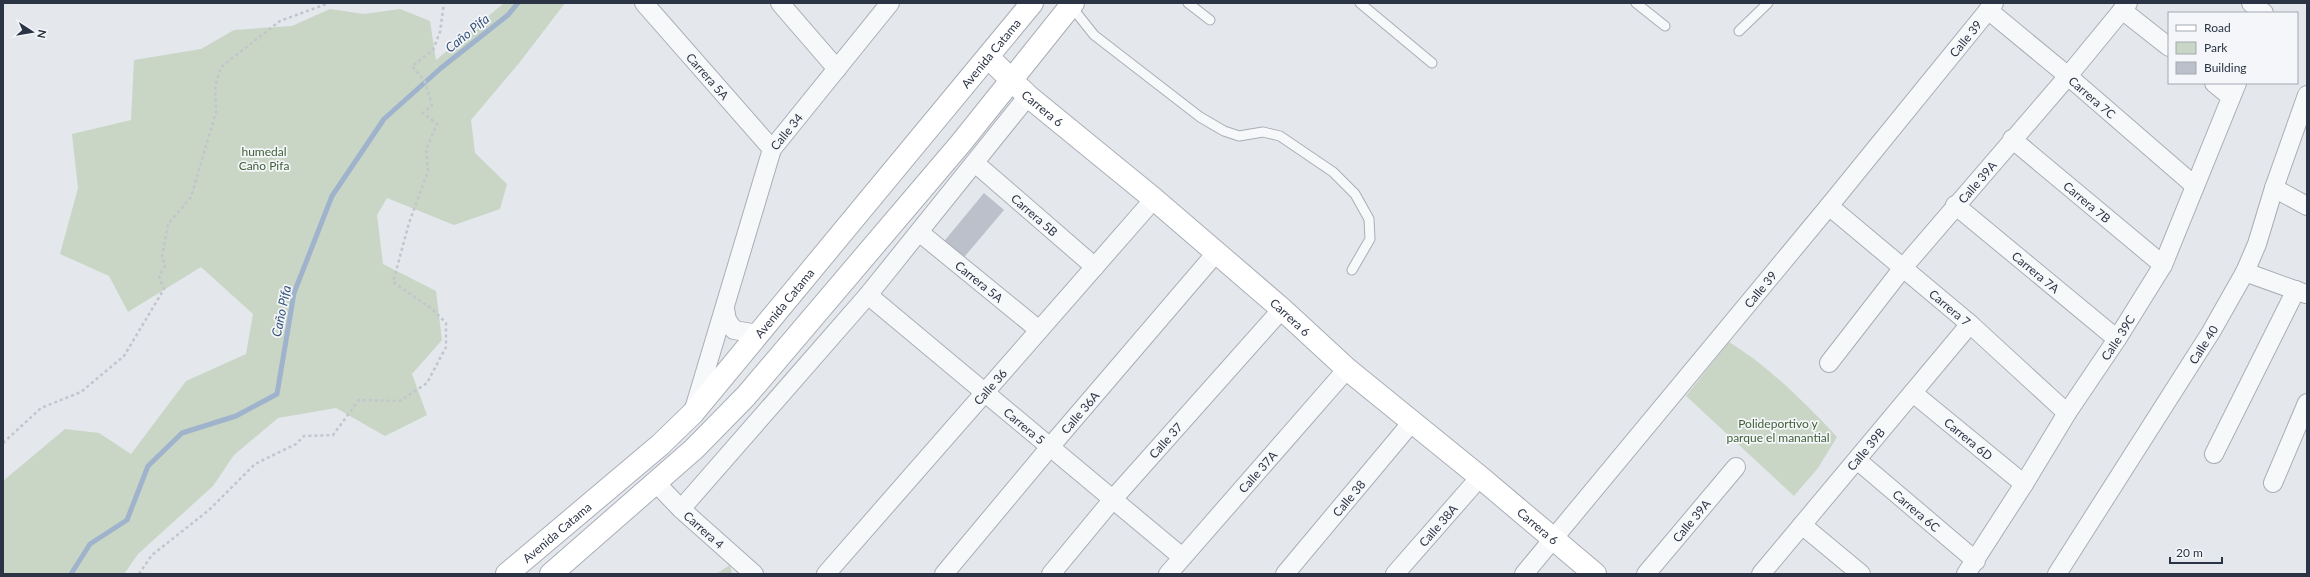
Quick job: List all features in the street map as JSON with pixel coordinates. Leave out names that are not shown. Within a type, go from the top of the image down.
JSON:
[{"type":"main road","name":"Avenida Catama","points":[[507,574],[644,459],[693,412],[988,58],[1032,3]]},
{"type":"main road","points":[[550,574],[694,449],[746,396],[956,149],[1072,5]]},
{"type":"main road","name":"Carrera 6","points":[[988,58],[1028,96],[1154,199],[1282,310],[1347,369],[1480,477],[1594,574]]},
{"type":"street","name":"Carrera 5A","points":[[644,3],[772,149]]},
{"type":"street","points":[[780,3],[837,69]]},
{"type":"street","name":"Calle 34","points":[[693,412],[772,149],[890,3]]},
{"type":"street","points":[[2252,3],[2264,12]]},
{"type":"street","name":"Carrera 7C","points":[[1991,6],[2068,76],[2196,186]]},
{"type":"street","name":"Calle 39","points":[[1524,574],[1829,206],[1991,6]]},
{"type":"street","points":[[2125,6],[2168,46]]},
{"type":"street","name":"Calle 39A","points":[[1829,363],[1902,269],[1955,205],[2068,76],[2125,6]]},
{"type":"street","points":[[2217,84],[2234,90]]},
{"type":"street","name":"Calle 39C","points":[[1971,568],[2067,413],[2117,339],[2163,265],[2234,90]]},
{"type":"street","name":"Calle 40","points":[[2057,574],[2211,332],[2245,272],[2257,244],[2274,188],[2307,95]]},
{"type":"street","points":[[681,509],[868,295],[1028,96]]},
{"type":"street","name":"Carrera 7B","points":[[2012,139],[2163,265]]},
{"type":"street","name":"Carrera 5B","points":[[975,163],[1095,267]]},
{"type":"street","points":[[2274,188],[2307,206]]},
{"type":"street","name":"Calle 36","points":[[826,574],[1154,199]]},
{"type":"street","name":"Carrera 7A","points":[[1955,205],[2117,339]]},
{"type":"street","name":"Carrera 7","points":[[1829,206],[1902,269],[1970,324],[2067,413]]},
{"type":"street","name":"Carrera 5A","points":[[919,232],[1039,330]]},
{"type":"street","name":"Calle 36A","points":[[944,574],[1050,446],[1216,253]]},
{"type":"street","points":[[2214,454],[2301,292],[2245,272]]},
{"type":"street","name":"Carrera 5","points":[[868,295],[1182,557]]},
{"type":"street","points":[[725,309],[727,320],[734,330],[758,334]]},
{"type":"street","name":"Calle 37","points":[[1051,574],[1113,499],[1282,310]]},
{"type":"street","name":"Calle 39B","points":[[1761,574],[1858,460],[1970,324]]},
{"type":"street","name":"Calle 37A","points":[[1168,574],[1347,369]]},
{"type":"street","name":"Carrera 6D","points":[[1913,392],[2024,484]]},
{"type":"street","points":[[2273,483],[2307,403]]},
{"type":"street","name":"Calle 38","points":[[1285,574],[1412,422]]},
{"type":"street","name":"Carrera 6C","points":[[1858,460],[1971,568]]},
{"type":"street","name":"Calle 39A","points":[[1646,574],[1736,467]]},
{"type":"street","name":"Calle 38A","points":[[1395,574],[1480,477]]},
{"type":"street","name":"Carrera 4","points":[[656,483],[681,509],[754,574]]},
{"type":"street","points":[[1802,525],[1861,574]]},
{"type":"lane","points":[[1188,3],[1210,20]]},
{"type":"lane","points":[[1360,3],[1432,63]]},
{"type":"lane","points":[[1636,3],[1665,26]]},
{"type":"lane","points":[[1739,31],[1768,3]]},
{"type":"lane","points":[[1072,5],[1094,35],[1200,117],[1224,131],[1239,136],[1263,132],[1280,136],[1333,172],[1355,194],[1369,219],[1370,239],[1352,270]]},
{"type":"path","points":[[3,443],[41,408],[81,392],[124,356],[164,289],[159,276],[165,266],[162,256],[168,224],[191,197],[216,112],[215,86],[220,68],[280,21],[329,3]]},
{"type":"path","points":[[139,574],[152,555],[209,510],[255,464],[296,444],[304,436],[333,435],[359,400],[400,401],[427,383],[446,347],[446,323],[432,309],[394,282],[409,224],[428,171],[426,150],[436,124],[423,113],[432,105],[425,82],[412,66],[433,50],[440,32],[444,3]]},
{"type":"green space","name":"humedal Caño Pifa","points":[[504,3],[565,3],[520,62],[471,120],[475,153],[507,184],[500,209],[454,225],[387,198],[377,215],[383,264],[436,291],[442,340],[412,374],[427,415],[385,436],[336,408],[278,418],[234,455],[213,486],[138,554],[124,574],[3,574],[3,481],[65,429],[99,433],[131,454],[186,381],[246,354],[253,314],[201,267],[128,312],[109,276],[60,254],[78,188],[72,134],[131,120],[134,60],[201,49],[234,30],[292,26],[330,9],[364,14],[400,9],[430,21],[436,60]]},
{"type":"green space","name":"Polideportivo y parque el manantial","points":[[1729,342],[1773,374],[1837,437],[1818,468],[1794,496],[1686,396]]},
{"type":"green space","points":[[730,565],[732,574],[716,574]]},
{"type":"building","points":[[984,193],[1004,210],[960,262],[941,245]]},
{"type":"waterway","name":"Caño Pifa","points":[[71,574],[90,544],[127,520],[148,466],[182,433],[236,416],[277,394],[294,293],[332,196],[384,119],[441,68],[508,15],[518,3]]}]
